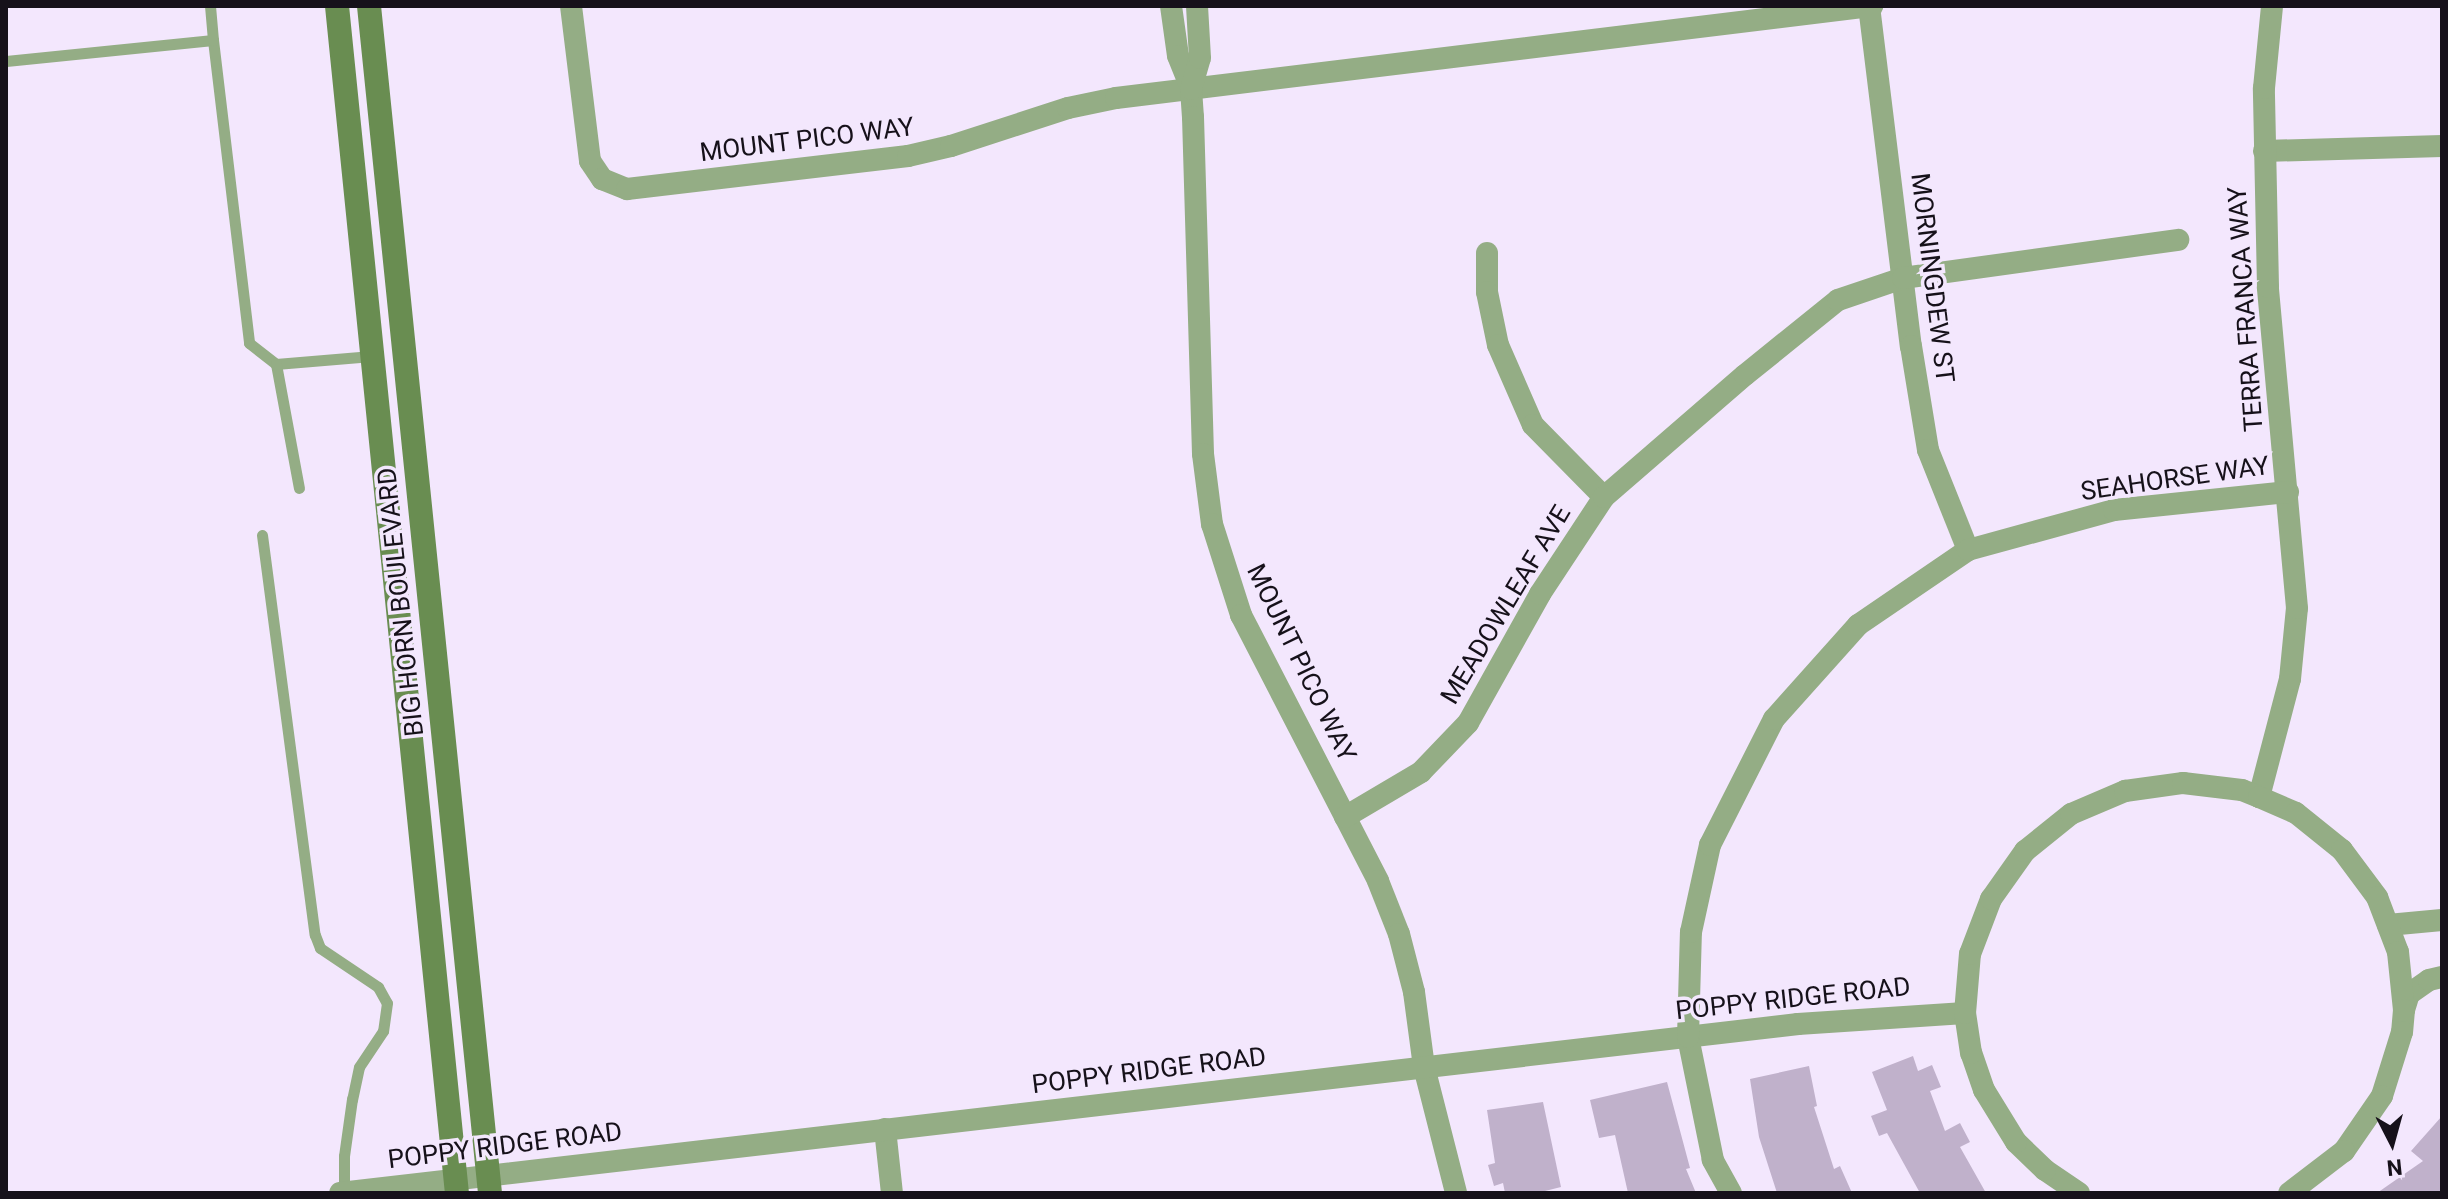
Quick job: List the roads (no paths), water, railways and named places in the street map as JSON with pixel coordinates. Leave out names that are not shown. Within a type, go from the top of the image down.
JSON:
[{"type":"main road","name":"BIG HORN BOULEVARD","points":[[337,6],[456,1186]]},
{"type":"main road","name":"BIG HORN BOULEVARD","points":[[369,6],[489,1185]]},
{"type":"street","name":"MOUNT PICO WAY","points":[[571,6],[590,161],[602,179],[618,188],[637,189],[908,156],[951,146],[1068,108],[1191,89],[1870,6]]},
{"type":"street","name":"MOUNT PICO WAY","points":[[1171,6],[1178,56],[1191,89]]},
{"type":"street","name":"MOUNT PICO WAY","points":[[1197,6],[1200,58],[1191,89],[1202,442],[1212,524],[1241,615],[1378,881],[1399,934],[1414,992],[1424,1067],[1456,1193]]},
{"type":"street","name":"MORNINGDEW ST","points":[[1870,6],[1903,278],[1928,450],[1968,550]]},
{"type":"street","name":"TERRA FRANCA WAY","points":[[2259,797],[2290,679],[2295,642],[2296,574],[2270,321],[2264,151],[2265,56],[2272,6]]},
{"type":"street","points":[[2264,151],[2442,146]]},
{"type":"street","name":"MEADOWLEAF AVE","points":[[1345,817],[1421,772],[1468,723],[1540,594],[1604,497],[1745,375],[1838,300],[1903,278],[2178,240]]},
{"type":"street","points":[[1487,253],[1487,292],[1498,345],[1533,425],[1604,497]]},
{"type":"street","name":"SEAHORSE WAY","points":[[1731,1193],[1713,1160],[1688,1037],[1691,932],[1710,845],[1774,719],[1858,625],[1968,550],[2114,510],[2288,492]]},
{"type":"street","points":[[2078,1193],[2030,1156],[1998,1117],[1977,1072],[1965,1013],[1970,954],[1991,899],[2025,851],[2071,814],[2125,791],[2183,783],[2242,790],[2296,813],[2342,850],[2377,897],[2398,952],[2404,1010]]},
{"type":"street","points":[[2388,925],[2442,920]]},
{"type":"street","points":[[2289,1193],[2336,1159],[2372,1115],[2391,1075],[2409,994],[2429,980],[2442,977]]},
{"type":"street","name":"POPPY RIDGE ROAD","points":[[342,1193],[489,1185],[885,1129],[1798,1024],[1965,1013]]},
{"type":"street","points":[[885,1129],[892,1193]]},
{"type":"lane","points":[[210,6],[249,343],[276,364],[299,488]]},
{"type":"lane","points":[[6,61],[213,40]]},
{"type":"lane","points":[[276,364],[372,356]]},
{"type":"lane","points":[[262,535],[315,935],[320,948],[378,987],[387,1003],[383,1031],[359,1067],[344,1156],[342,1193]]}]
